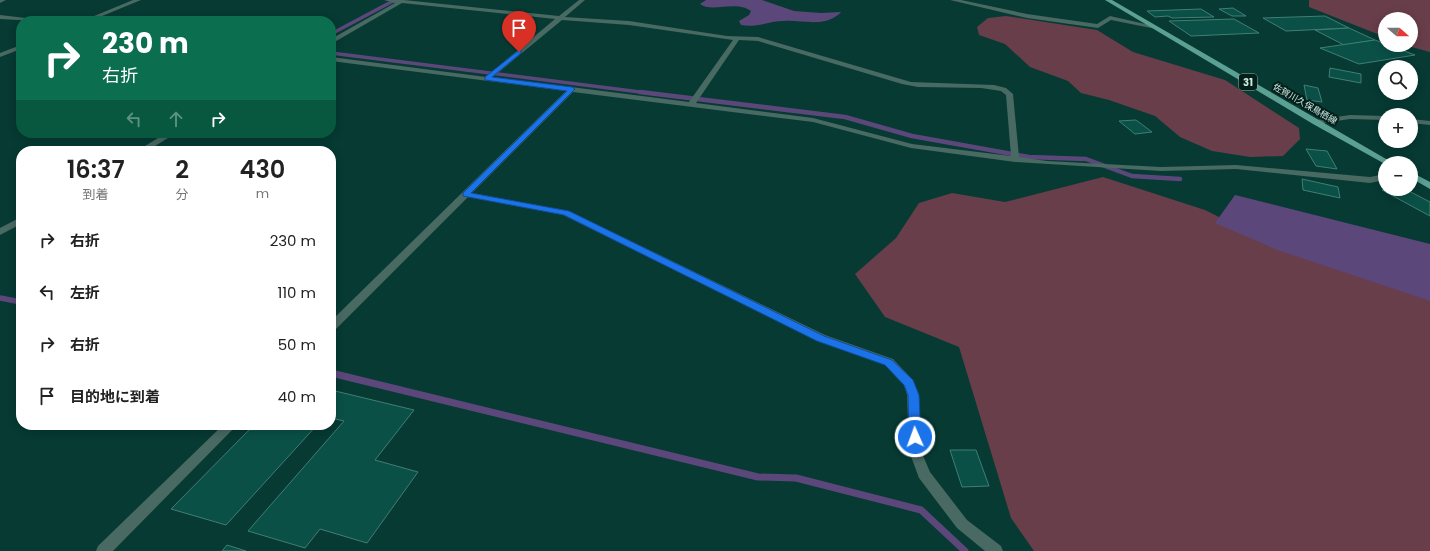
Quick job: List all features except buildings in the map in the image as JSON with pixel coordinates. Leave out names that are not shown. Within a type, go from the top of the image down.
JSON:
[{"type":"main road","name":"佐賀川久保鳥栖線","points":[[1108,0],[1378,157]]},
{"type":"main road","points":[[1418,179],[1430,186]]},
{"type":"street","points":[[98,16],[138,0]]},
{"type":"street","points":[[387,0],[560,18],[645,25],[737,39],[758,40],[902,82],[920,85],[973,86],[1003,89],[1009,94],[1015,160]]},
{"type":"street","points":[[487,78],[582,0]]},
{"type":"street","points":[[953,0],[1027,16],[1098,26],[1110,18],[1151,26]]},
{"type":"street","points":[[336,39],[402,1]]},
{"type":"street","points":[[0,17],[16,19]]},
{"type":"street","points":[[691,105],[737,39]]},
{"type":"street","points":[[0,55],[16,49]]},
{"type":"street","points":[[336,60],[813,120],[843,126],[911,146],[1015,160],[1161,170],[1236,167],[1370,180],[1378,178]]},
{"type":"street","points":[[336,322],[572,89]]},
{"type":"street","points":[[1316,122],[1350,117],[1378,118]]},
{"type":"street","points":[[1418,122],[1430,123]]},
{"type":"street","points":[[150,146],[163,138]]},
{"type":"street","points":[[466,194],[566,213],[821,338],[889,362],[909,383],[914,395],[915,450],[924,474],[962,524],[996,551]]},
{"type":"street","points":[[0,232],[16,223]]},
{"type":"street","points":[[103,551],[226,430]]},
{"type":"shaded area","points":[[706,0],[762,0],[794,11],[821,13],[841,12],[831,19],[820,22],[784,21],[747,26],[741,25],[739,21],[749,15],[751,11],[745,8],[731,6],[711,7],[700,4]]},
{"type":"shaded area","points":[[1309,0],[1430,0],[1430,52],[1418,49],[1418,12],[1378,12],[1378,34],[1309,7]]},
{"type":"shaded area","points":[[1006,16],[1097,30],[1133,52],[1225,80],[1299,128],[1300,139],[1283,156],[1250,157],[1212,151],[1180,137],[1155,116],[1109,100],[1081,93],[1068,81],[1030,67],[1005,44],[979,35],[977,27],[988,18]]},
{"type":"shaded area","points":[[1103,177],[1205,210],[1275,245],[1430,298],[1430,551],[1034,551],[1011,518],[959,347],[885,317],[855,274],[896,238],[919,203],[952,193],[1005,202]]},
{"type":"shaded area","points":[[1235,195],[1430,244],[1430,301],[1280,251],[1215,223]]},
{"type":"waterway","points":[[336,31],[395,0]]},
{"type":"waterway","points":[[336,54],[642,92]]},
{"type":"waterway","points":[[642,92],[845,117],[912,136],[1029,157],[1086,159],[1132,176],[1180,179]]},
{"type":"waterway","points":[[642,92],[648,93]]},
{"type":"waterway","points":[[0,298],[16,301]]},
{"type":"waterway","points":[[336,374],[758,477],[796,478],[921,510],[965,551]]},
{"type":"route","points":[[519,52],[487,78],[572,89],[466,194],[553,210],[577,217],[821,338],[889,362],[909,383],[914,395],[915,437]]}]
